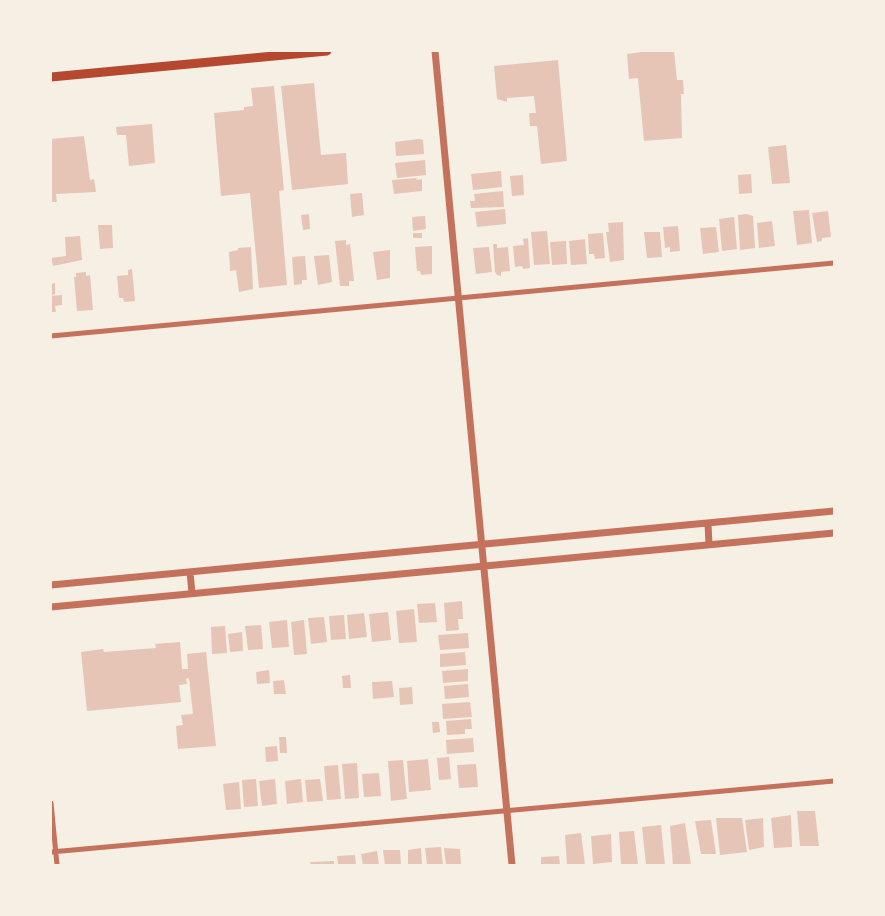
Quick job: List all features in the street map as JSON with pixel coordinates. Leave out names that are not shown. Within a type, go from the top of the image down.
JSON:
[{"type":"main road","points":[[51,77],[327,51]]},
{"type":"street","points":[[435,51],[512,865]]},
{"type":"street","points":[[51,336],[834,263]]},
{"type":"street","points":[[51,585],[834,511]]},
{"type":"street","points":[[708,523],[709,545]]},
{"type":"street","points":[[51,607],[834,533]]},
{"type":"street","points":[[190,572],[192,593]]},
{"type":"street","points":[[53,851],[507,812],[834,781]]},
{"type":"street","points":[[51,803],[53,851],[57,865]]},
{"type":"building","points":[[649,51],[674,51],[677,80],[683,80],[684,94],[681,94],[682,138],[644,141],[638,78],[629,79],[627,54]]},
{"type":"building","points":[[558,60],[567,161],[541,164],[537,126],[530,126],[529,113],[536,113],[534,96],[507,98],[507,102],[497,99],[494,66]]},
{"type":"building","points":[[314,83],[321,155],[346,153],[348,184],[292,190],[281,86]]},
{"type":"building","points":[[274,86],[284,190],[279,191],[287,285],[259,288],[250,193],[221,196],[214,113],[244,110],[244,107],[253,106],[251,88]]},
{"type":"building","points":[[152,124],[155,163],[129,166],[126,135],[117,135],[116,127]]},
{"type":"building","points":[[84,136],[90,180],[94,179],[96,192],[56,194],[57,202],[51,202],[51,139]]},
{"type":"building","points":[[423,140],[424,154],[396,156],[395,142]]},
{"type":"building","points":[[786,145],[790,183],[772,184],[768,147]]},
{"type":"building","points":[[425,160],[426,175],[397,178],[395,163]]},
{"type":"building","points":[[501,171],[502,187],[473,190],[471,174]]},
{"type":"building","points":[[751,174],[752,193],[739,194],[738,175]]},
{"type":"building","points":[[523,175],[524,195],[512,196],[510,176]]},
{"type":"building","points":[[417,178],[416,180],[422,179],[422,191],[394,194],[392,180]]},
{"type":"building","points":[[503,191],[504,207],[471,208],[470,201],[475,201],[474,194]]},
{"type":"building","points":[[362,193],[364,215],[352,217],[350,194]]},
{"type":"building","points":[[505,209],[506,224],[477,227],[475,212]]},
{"type":"building","points":[[809,210],[812,243],[797,245],[793,211]]},
{"type":"building","points":[[828,211],[831,237],[822,238],[822,241],[817,242],[812,213]]},
{"type":"building","points":[[309,214],[310,229],[303,230],[301,215]]},
{"type":"building","points":[[747,214],[753,216],[755,248],[740,250],[738,215]]},
{"type":"building","points":[[425,216],[426,229],[413,231],[412,217]]},
{"type":"building","points":[[734,217],[737,249],[722,251],[719,219]]},
{"type":"building","points":[[772,221],[775,246],[759,248],[757,223]]},
{"type":"building","points":[[623,222],[624,260],[610,262],[606,232],[609,232],[608,223]]},
{"type":"building","points":[[98,225],[112,225],[113,248],[100,249]]},
{"type":"building","points":[[678,226],[680,251],[670,252],[670,247],[665,248],[663,227]]},
{"type":"building","points":[[716,227],[719,252],[703,254],[700,228]]},
{"type":"building","points":[[547,231],[550,264],[534,265],[531,232]]},
{"type":"building","points":[[644,232],[660,232],[662,257],[647,258]]},
{"type":"building","points":[[413,233],[422,233],[422,238],[413,238]]},
{"type":"building","points":[[603,233],[605,258],[595,259],[594,254],[589,254],[588,234]]},
{"type":"building","points":[[80,236],[82,260],[53,266],[51,258],[66,256],[65,237]]},
{"type":"building","points":[[528,238],[530,268],[515,267],[513,246],[524,245],[523,239]]},
{"type":"building","points":[[585,239],[587,264],[571,265],[569,241]]},
{"type":"building","points":[[346,240],[346,245],[350,244],[354,281],[349,281],[349,286],[340,286],[335,241]]},
{"type":"building","points":[[566,241],[567,264],[552,265],[550,242]]},
{"type":"building","points":[[493,244],[497,244],[497,248],[508,247],[510,271],[501,272],[501,276],[495,272]]},
{"type":"building","points":[[432,246],[432,274],[421,275],[420,271],[417,271],[415,247]]},
{"type":"building","points":[[251,247],[253,289],[239,292],[236,270],[230,271],[229,252],[238,250],[238,248]]},
{"type":"building","points":[[489,247],[492,272],[476,274],[473,248]]},
{"type":"building","points":[[390,250],[390,278],[377,280],[373,252]]},
{"type":"building","points":[[329,255],[332,282],[318,285],[314,256]]},
{"type":"building","points":[[305,256],[307,280],[302,280],[302,284],[294,285],[292,257]]},
{"type":"building","points":[[132,269],[135,301],[124,302],[123,298],[119,298],[117,276],[128,275],[128,270]]},
{"type":"building","points":[[86,272],[86,276],[90,275],[93,310],[77,311],[74,277],[76,277],[76,273]]},
{"type":"building","points":[[55,283],[55,294],[51,295],[51,284]]},
{"type":"building","points":[[62,295],[62,305],[55,306],[56,312],[51,312],[51,296]]},
{"type":"building","points":[[462,601],[463,619],[458,619],[459,630],[446,631],[444,603]]},
{"type":"building","points":[[435,603],[437,622],[419,623],[417,604]]},
{"type":"building","points":[[414,609],[417,642],[399,643],[396,611]]},
{"type":"building","points":[[388,612],[391,640],[372,642],[369,614]]},
{"type":"building","points":[[364,613],[367,637],[349,639],[347,615]]},
{"type":"building","points":[[344,615],[346,639],[331,640],[329,616]]},
{"type":"building","points":[[324,617],[327,642],[311,644],[308,618]]},
{"type":"building","points":[[287,620],[289,647],[272,648],[269,622]]},
{"type":"building","points":[[304,620],[307,654],[294,655],[291,622]]},
{"type":"building","points":[[261,625],[263,649],[248,650],[245,626]]},
{"type":"building","points":[[225,626],[227,653],[212,654],[211,627]]},
{"type":"building","points":[[242,632],[243,651],[230,652],[228,634]]},
{"type":"building","points":[[468,633],[469,648],[440,650],[438,635]]},
{"type":"building","points":[[180,642],[182,669],[188,669],[187,654],[206,652],[216,746],[178,749],[176,726],[183,725],[181,715],[193,714],[189,678],[186,679],[187,684],[179,685],[181,702],[87,711],[81,652],[103,649],[104,652],[156,648],[155,644]]},
{"type":"building","points":[[465,652],[466,665],[440,667],[440,654]]},
{"type":"building","points":[[468,669],[468,681],[443,683],[442,671]]},
{"type":"building","points":[[269,670],[270,683],[257,684],[256,672]]},
{"type":"building","points":[[350,675],[351,688],[343,688],[342,676]]},
{"type":"building","points":[[284,680],[286,694],[274,694],[273,681]]},
{"type":"building","points":[[392,681],[394,697],[373,699],[372,682]]},
{"type":"building","points":[[468,684],[469,697],[445,699],[444,686]]},
{"type":"building","points":[[412,687],[413,704],[400,705],[399,688]]},
{"type":"building","points":[[470,702],[472,717],[443,719],[442,704]]},
{"type":"building","points":[[471,719],[472,729],[465,729],[465,734],[447,735],[446,721]]},
{"type":"building","points":[[432,722],[439,722],[440,732],[433,733]]},
{"type":"building","points":[[279,737],[286,737],[287,753],[280,753]]},
{"type":"building","points":[[473,738],[474,752],[447,754],[446,740]]},
{"type":"building","points":[[277,746],[278,761],[266,762],[265,747]]},
{"type":"building","points":[[449,757],[451,779],[439,780],[437,758]]},
{"type":"building","points":[[428,759],[431,790],[409,792],[407,761]]},
{"type":"building","points":[[403,760],[407,799],[391,801],[388,761]]},
{"type":"building","points":[[357,763],[359,798],[345,799],[342,764]]},
{"type":"building","points":[[476,764],[478,787],[459,788],[457,765]]},
{"type":"building","points":[[338,765],[341,799],[327,800],[324,766]]},
{"type":"building","points":[[379,773],[381,796],[364,797],[362,774]]},
{"type":"building","points":[[256,779],[258,806],[244,807],[242,780]]},
{"type":"building","points":[[275,779],[277,804],[262,806],[259,781]]},
{"type":"building","points":[[301,779],[303,802],[287,804],[285,781]]},
{"type":"building","points":[[320,779],[323,801],[307,802],[305,780]]},
{"type":"building","points":[[239,782],[241,809],[226,810],[223,784]]},
{"type":"building","points":[[797,811],[815,811],[819,846],[800,846]]},
{"type":"building","points":[[791,815],[792,847],[774,848],[771,818]]},
{"type":"building","points":[[716,818],[742,818],[747,852],[720,855]]},
{"type":"building","points":[[763,818],[764,847],[749,850],[745,820]]},
{"type":"building","points":[[711,820],[716,854],[701,854],[695,821]]},
{"type":"building","points":[[685,823],[691,865],[673,865],[670,826]]},
{"type":"building","points":[[661,825],[665,865],[646,865],[642,827]]},
{"type":"building","points":[[634,831],[638,865],[621,865],[619,832]]},
{"type":"building","points":[[581,833],[585,865],[567,865],[565,835]]},
{"type":"building","points":[[611,834],[612,862],[593,864],[591,836]]},
{"type":"building","points":[[441,847],[443,865],[427,865],[425,848]]},
{"type":"building","points":[[421,848],[422,865],[408,865],[408,850]]},
{"type":"building","points":[[444,848],[460,849],[461,865],[446,865]]},
{"type":"building","points":[[383,850],[400,850],[401,865],[385,865]]},
{"type":"building","points":[[377,851],[379,865],[363,865],[361,854]]},
{"type":"building","points":[[355,855],[356,865],[338,865],[337,856]]},
{"type":"building","points":[[559,856],[560,865],[541,865],[541,857]]},
{"type":"building","points":[[334,861],[334,865],[311,865],[310,862]]}]
